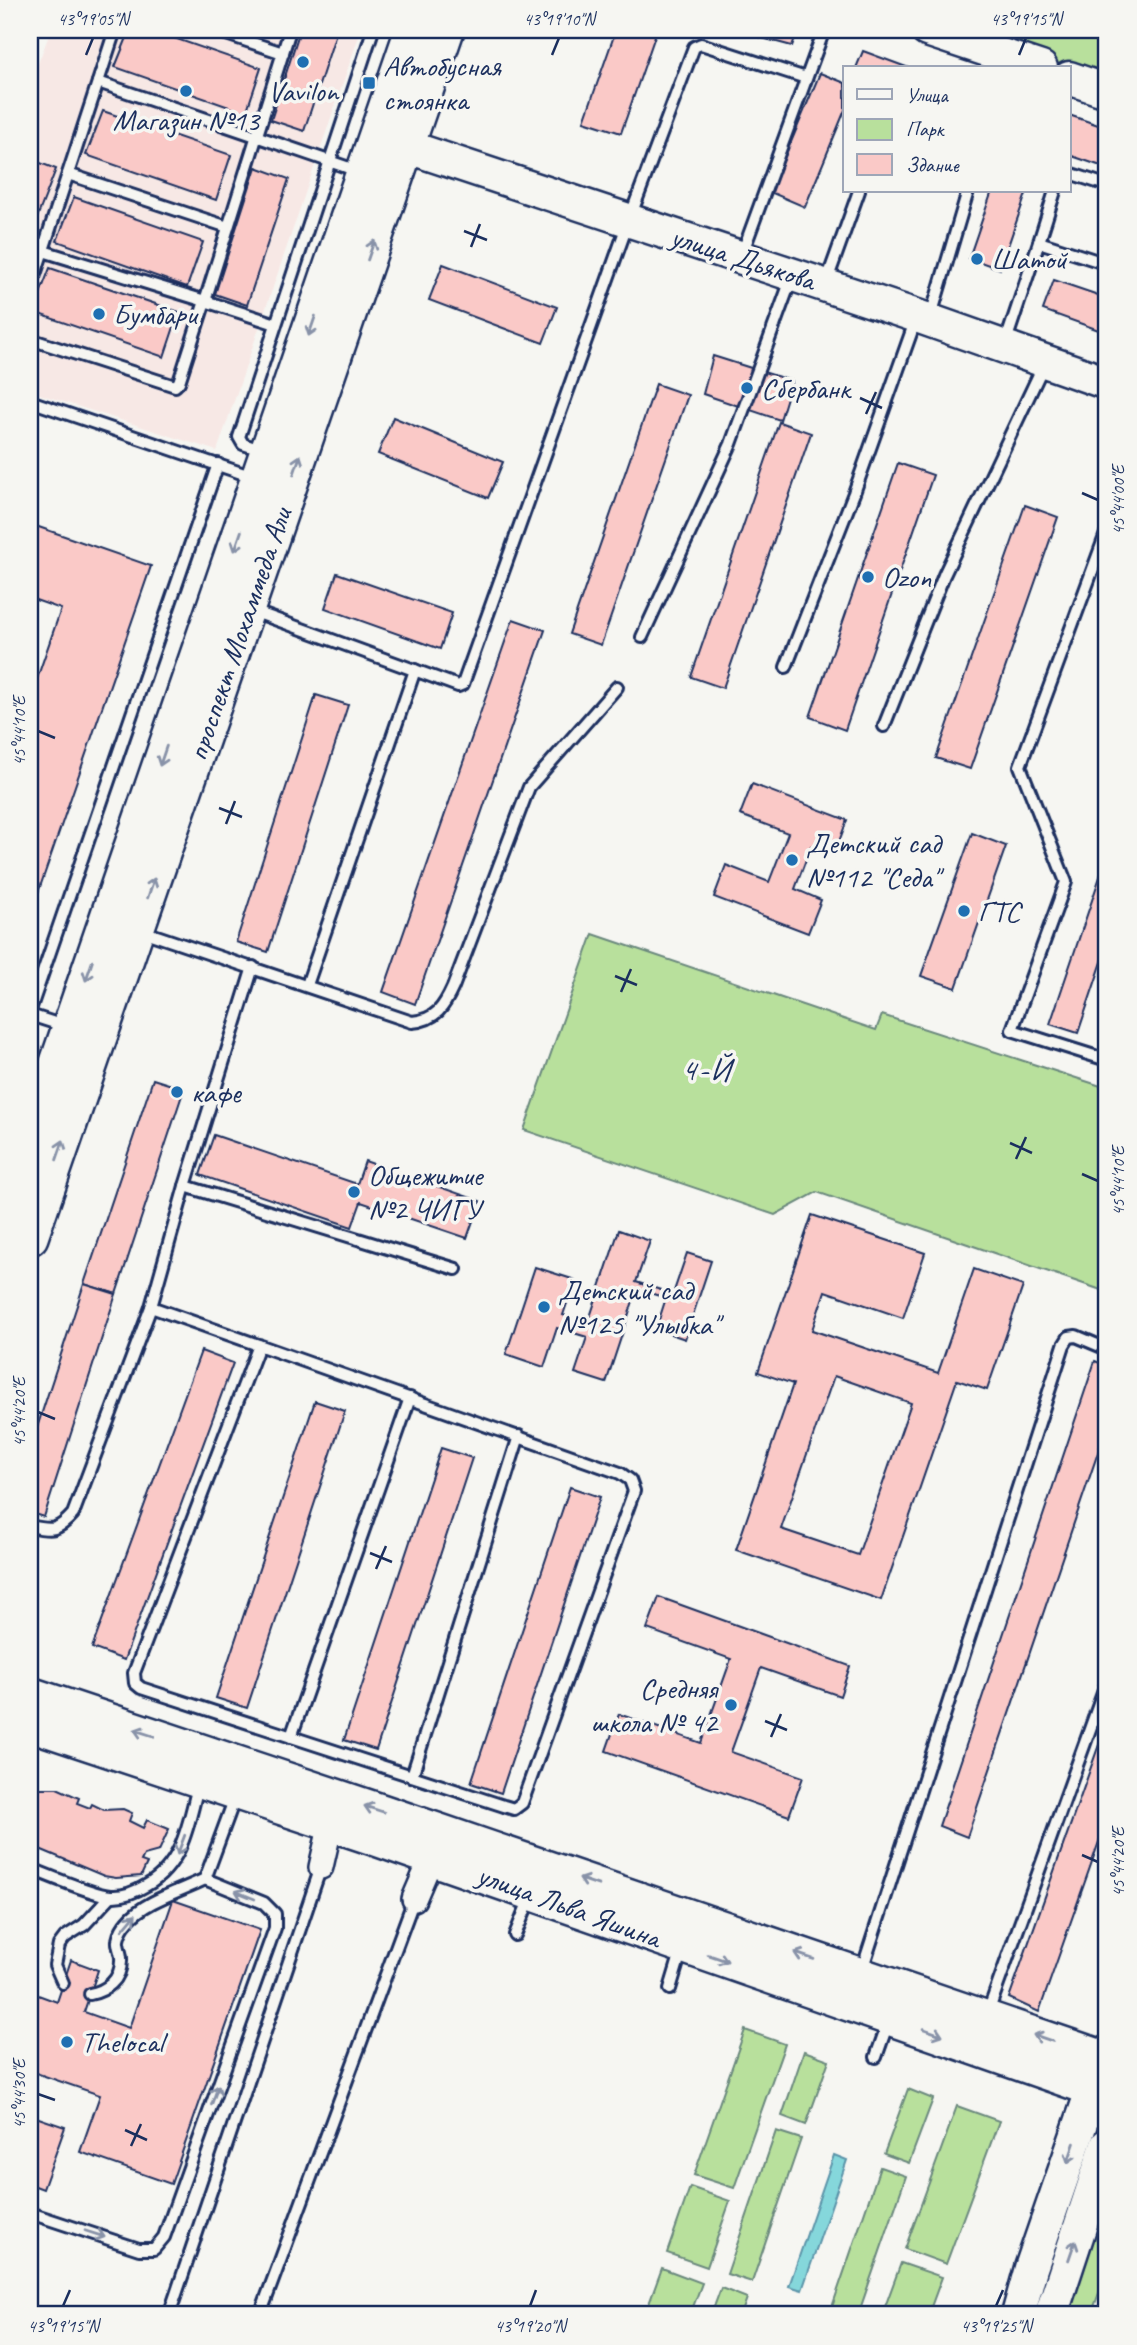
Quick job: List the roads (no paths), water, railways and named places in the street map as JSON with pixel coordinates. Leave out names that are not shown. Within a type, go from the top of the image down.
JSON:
[{"type":"main road","name":"проспект Мохаммеда Али","points":[[30,1237],[248,610],[392,142],[413,30]]},
{"type":"main road","name":"проспект Мохаммеда Али","points":[[30,1144],[364,173],[392,142],[446,30]]},
{"type":"main road","name":"улица Льва Яшина","points":[[30,1695],[204,1767],[237,1792],[890,2017],[1104,2070]]},
{"type":"main road","name":"улица Льва Яшина","points":[[30,1723],[204,1767],[860,1975],[986,2018],[1104,2070]]},
{"type":"street","points":[[927,30],[1035,66]]},
{"type":"street","points":[[1070,78],[1107,91]]},
{"type":"street","name":"улица Дьякова","points":[[392,142],[923,318],[1107,383]]},
{"type":"street","points":[[321,1867],[331,1823]]},
{"type":"street","points":[[414,1899],[432,1857]]},
{"type":"street","points":[[1018,2315],[1031,2268],[1104,2070]]},
{"type":"street","points":[[1051,2315],[1107,2145]]},
{"type":"lane","points":[[30,290],[115,30]]},
{"type":"lane","points":[[214,30],[283,53]]},
{"type":"lane","points":[[30,339],[175,386],[179,382],[290,30]]},
{"type":"lane","points":[[264,466],[239,437],[373,30]]},
{"type":"lane","points":[[740,257],[824,30]]},
{"type":"lane","points":[[248,610],[458,686],[465,682],[629,220],[695,45],[701,44],[806,78]]},
{"type":"lane","points":[[98,82],[364,173]]},
{"type":"lane","points":[[1070,173],[1100,183]]},
{"type":"lane","points":[[68,174],[228,227]]},
{"type":"lane","points":[[825,285],[859,192]]},
{"type":"lane","points":[[786,667],[923,318],[968,192]]},
{"type":"lane","points":[[1004,347],[1055,192]]},
{"type":"lane","points":[[1039,242],[1107,264]]},
{"type":"lane","points":[[43,251],[276,324]]},
{"type":"lane","points":[[642,637],[731,444],[793,275]]},
{"type":"lane","points":[[884,726],[944,575],[1046,362]]},
{"type":"lane","points":[[30,401],[218,464],[264,466]]},
{"type":"lane","points":[[69,1028],[30,1012],[218,464]]},
{"type":"lane","points":[[1107,531],[1020,766],[1066,882],[1012,1030],[1107,1060]]},
{"type":"lane","points":[[307,985],[415,670]]},
{"type":"lane","points":[[136,929],[307,985],[412,1023],[436,1015],[444,1007],[453,987],[529,787],[617,687]]},
{"type":"lane","points":[[30,1526],[50,1530],[63,1525],[73,1514],[151,1307],[253,967]]},
{"type":"lane","points":[[186,1186],[456,1269]]},
{"type":"lane","points":[[151,1307],[519,1436],[621,1473],[630,1480],[634,1491],[522,1803],[514,1809],[141,1688],[135,1683],[134,1673],[259,1345]]},
{"type":"lane","points":[[860,1975],[1063,1345],[1069,1336],[1076,1336],[1107,1349]]},
{"type":"lane","points":[[291,1737],[410,1398]]},
{"type":"lane","points":[[412,1776],[519,1436]]},
{"type":"lane","points":[[986,2018],[1107,1682]]},
{"type":"lane","points":[[30,1871],[110,1897],[136,1891],[152,1882],[172,1864],[181,1847],[204,1767]]},
{"type":"lane","points":[[90,1994],[104,1990],[113,1983],[119,1973],[121,1962],[118,1940],[130,1919],[141,1909],[205,1879],[237,1792]]},
{"type":"lane","points":[[169,2315],[321,1867]]},
{"type":"lane","points":[[30,2213],[138,2249],[153,2249],[164,2237],[275,1928],[275,1914],[264,1903],[205,1879]]},
{"type":"lane","points":[[515,1935],[533,1893]]},
{"type":"lane","points":[[63,1983],[55,1965],[59,1945],[65,1937],[84,1925],[110,1897]]},
{"type":"lane","points":[[260,2315],[305,2200],[414,1899]]},
{"type":"lane","points":[[670,1989],[683,1947]]},
{"type":"lane","points":[[876,2057],[890,2017]]},
{"type":"water","points":[[834,2155],[847,2160],[802,2290],[789,2286]]},
{"type":"place","name":"Vavilon","points":[[303,62]]},
{"type":"place","name":"Автобусная стоянка","points":[[369,83]]},
{"type":"place","name":"Магазин №13","points":[[186,91]]},
{"type":"place","name":"Шатой","points":[[977,259]]},
{"type":"place","name":"Бумбари","points":[[99,314]]},
{"type":"place","name":"Сбербанк","points":[[747,388]]},
{"type":"place","name":"Ozon","points":[[868,577]]},
{"type":"place","name":"Детский сад №112 \"Седа\"","points":[[792,860]]},
{"type":"place","name":"ГТС","points":[[964,911]]},
{"type":"place","name":"кафе","points":[[177,1092]]},
{"type":"place","name":"Общежитие №2 ЧИГУ","points":[[354,1192]]},
{"type":"place","name":"Детский сад №125 \"Улыбка\"","points":[[544,1307]]},
{"type":"place","name":"Средняя школа № 42","points":[[731,1705]]},
{"type":"place","name":"Thelocal","points":[[67,2042]]},
{"type":"district","name":"4-Й","points":[[707,1069]]}]
